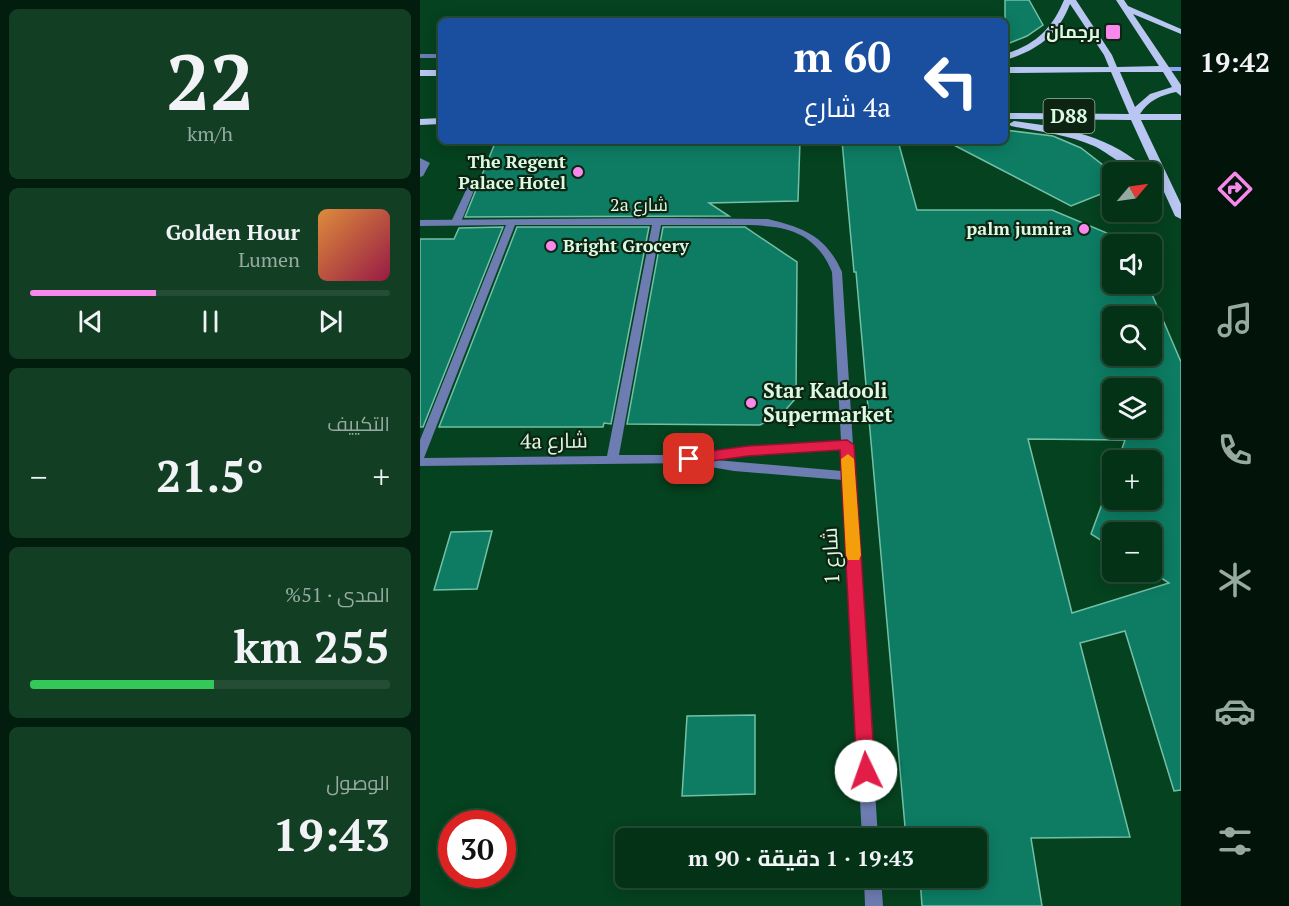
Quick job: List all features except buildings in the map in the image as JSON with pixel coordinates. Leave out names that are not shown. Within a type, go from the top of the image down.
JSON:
[{"type":"main road","points":[[1008,56],[1027,48],[1052,32],[1060,22],[1070,0]]},
{"type":"main road","points":[[1070,0],[1108,55],[1181,216]]},
{"type":"main road","points":[[1120,0],[1180,90],[1148,98],[1138,105],[1134,116]]},
{"type":"main road","points":[[1126,8],[1181,32]]},
{"type":"main road","name":"D88","points":[[1008,70],[1181,69]]},
{"type":"main road","points":[[420,73],[438,73]]},
{"type":"main road","name":"D88","points":[[1008,116],[1181,117]]},
{"type":"main road","points":[[420,122],[438,122]]},
{"type":"main road","points":[[1008,123],[1089,138],[1129,162]]},
{"type":"main road","points":[[1162,188],[1170,194]]},
{"type":"street","points":[[420,56],[438,56]]},
{"type":"street","points":[[420,160],[426,163],[420,174]]},
{"type":"street","points":[[456,222],[471,188]]},
{"type":"street","points":[[612,460],[657,221]]},
{"type":"street","points":[[420,455],[512,222]]},
{"type":"street","name":"2a شارع","points":[[420,223],[759,222],[795,229],[816,240],[831,255],[837,272]]},
{"type":"street","name":"شارع 1","points":[[837,272],[869,828]]},
{"type":"street","name":"4a شارع","points":[[420,462],[689,459],[741,451],[847,445]]},
{"type":"street","name":"4a شارع","points":[[689,459],[734,466],[849,476]]},
{"type":"street","points":[[873,888],[874,906]]},
{"type":"slow traffic","points":[[848,459],[853,555]]},
{"type":"place","name":"برجمان","points":[[1113,32]]},
{"type":"place","name":"The Regent Palace Hotel","points":[[578,172]]},
{"type":"place","name":"palm jumira","points":[[1084,229]]},
{"type":"place","name":"Bright Grocery","points":[[551,246]]},
{"type":"place","name":"Star Kadooli Supermarket","points":[[751,403]]},
{"type":"route","points":[[689,459],[748,451],[847,445],[866,771]]}]
